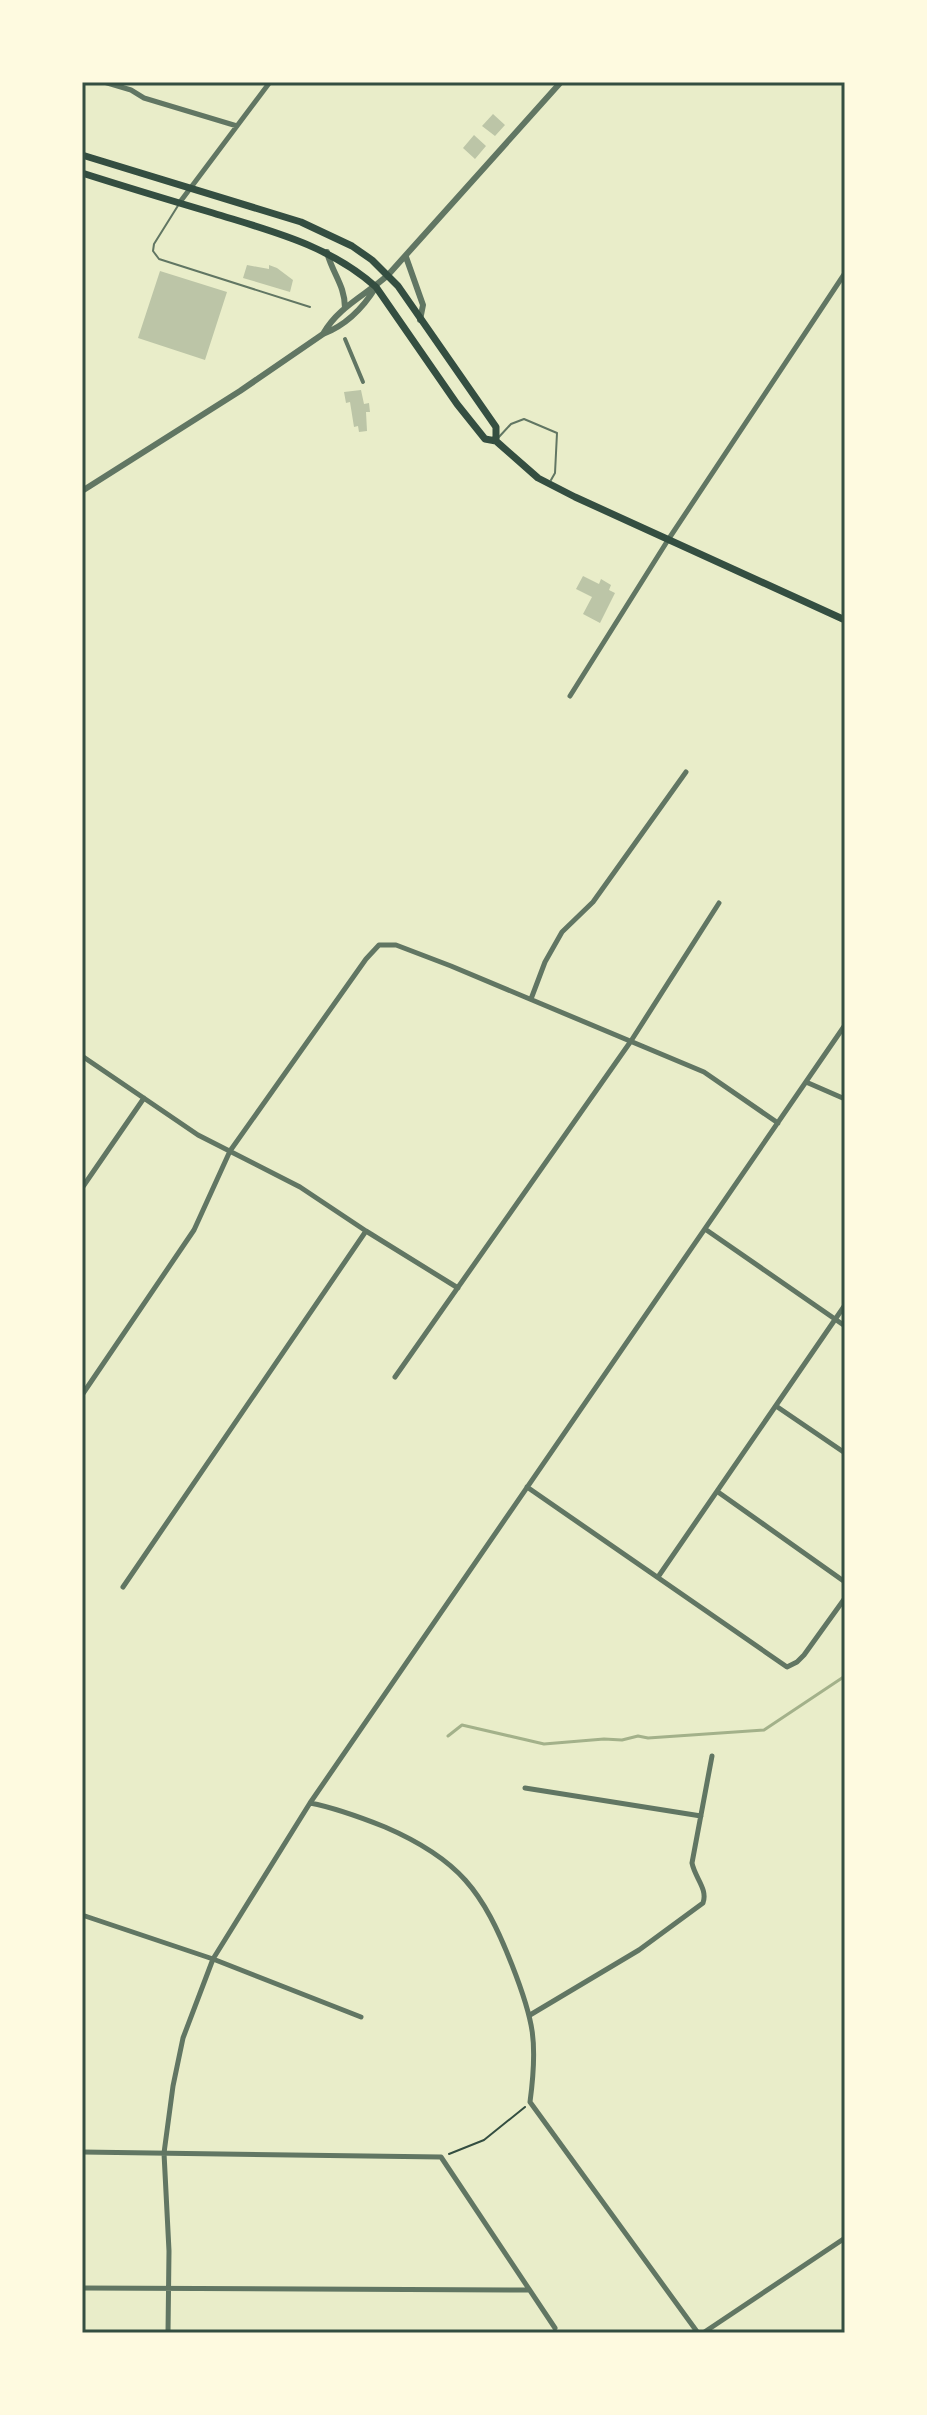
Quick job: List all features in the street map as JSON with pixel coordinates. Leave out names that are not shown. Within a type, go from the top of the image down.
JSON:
[{"type":"main road","points":[[82,155],[301,222],[333,235],[372,260],[388,275],[496,427],[496,441]]},
{"type":"main road","points":[[82,173],[327,252],[376,287],[485,439],[496,441],[548,484],[845,620]]},
{"type":"street","points":[[104,82],[131,90],[144,98],[237,126]]},
{"type":"street","points":[[179,203],[270,82]]},
{"type":"street","points":[[82,491],[323,334],[335,330],[359,311],[376,287],[561,82]]},
{"type":"street","points":[[327,252],[331,268],[340,277],[345,292],[345,308]]},
{"type":"street","points":[[406,257],[423,305],[420,320]]},
{"type":"street","points":[[570,696],[668,540],[842,286],[845,273]]},
{"type":"street","points":[[323,334],[329,322],[357,296],[376,287]]},
{"type":"street","points":[[345,339],[363,382]]},
{"type":"street","points":[[531,999],[545,962],[562,932],[593,902],[686,772]]},
{"type":"street","points":[[395,1377],[631,1041],[719,903]]},
{"type":"street","points":[[82,1395],[194,1230],[230,1151],[379,945],[396,945],[704,1072],[778,1123]]},
{"type":"street","points":[[168,2333],[169,2251],[164,2153],[183,2038],[213,1959],[310,1803],[845,1025]]},
{"type":"street","points":[[82,1056],[198,1135],[300,1187],[458,1288]]},
{"type":"street","points":[[806,1082],[845,1099]]},
{"type":"street","points":[[82,1188],[144,1098]]},
{"type":"street","points":[[705,1229],[845,1326]]},
{"type":"street","points":[[123,1587],[366,1231]]},
{"type":"street","points":[[658,1577],[845,1305]]},
{"type":"street","points":[[776,1406],[845,1453]]},
{"type":"street","points":[[527,1487],[787,1667],[804,1655],[845,1598]]},
{"type":"street","points":[[718,1492],[845,1582]]},
{"type":"street","points":[[530,2015],[639,1950],[703,1903],[705,1891],[693,1872],[692,1863],[712,1756]]},
{"type":"street","points":[[525,1788],[701,1816]]},
{"type":"street","points":[[310,1803],[362,1817],[422,1844],[460,1874],[478,1895],[499,1932],[530,2015],[536,2059],[530,2102],[700,2333],[845,2238]]},
{"type":"street","points":[[82,1915],[213,1959],[361,2017]]},
{"type":"street","points":[[82,2152],[441,2157],[555,2328]]},
{"type":"street","points":[[82,2288],[529,2290]]},
{"type":"lane","points":[[179,203],[154,244],[153,251],[159,259],[310,307]]},
{"type":"lane","points":[[496,441],[520,419],[557,433],[555,473],[548,484]]},
{"type":"path","points":[[441,2157],[484,2140],[530,2102]]},
{"type":"building","points":[[493,114],[505,125],[495,136],[482,126]]},
{"type":"building","points":[[474,135],[486,146],[475,159],[463,148]]},
{"type":"building","points":[[247,265],[277,268],[293,280],[290,292],[243,278]]},
{"type":"building","points":[[160,271],[227,292],[205,360],[138,338]]},
{"type":"building","points":[[361,390],[364,404],[369,403],[370,412],[366,412],[367,431],[359,432],[358,426],[354,427],[350,402],[346,403],[344,392]]},
{"type":"building","points":[[583,576],[599,584],[601,579],[611,585],[609,590],[615,593],[600,623],[583,614],[592,597],[576,589]]},
{"type":"waterway","points":[[448,1736],[462,1725],[544,1744],[764,1730],[845,1676]]}]
